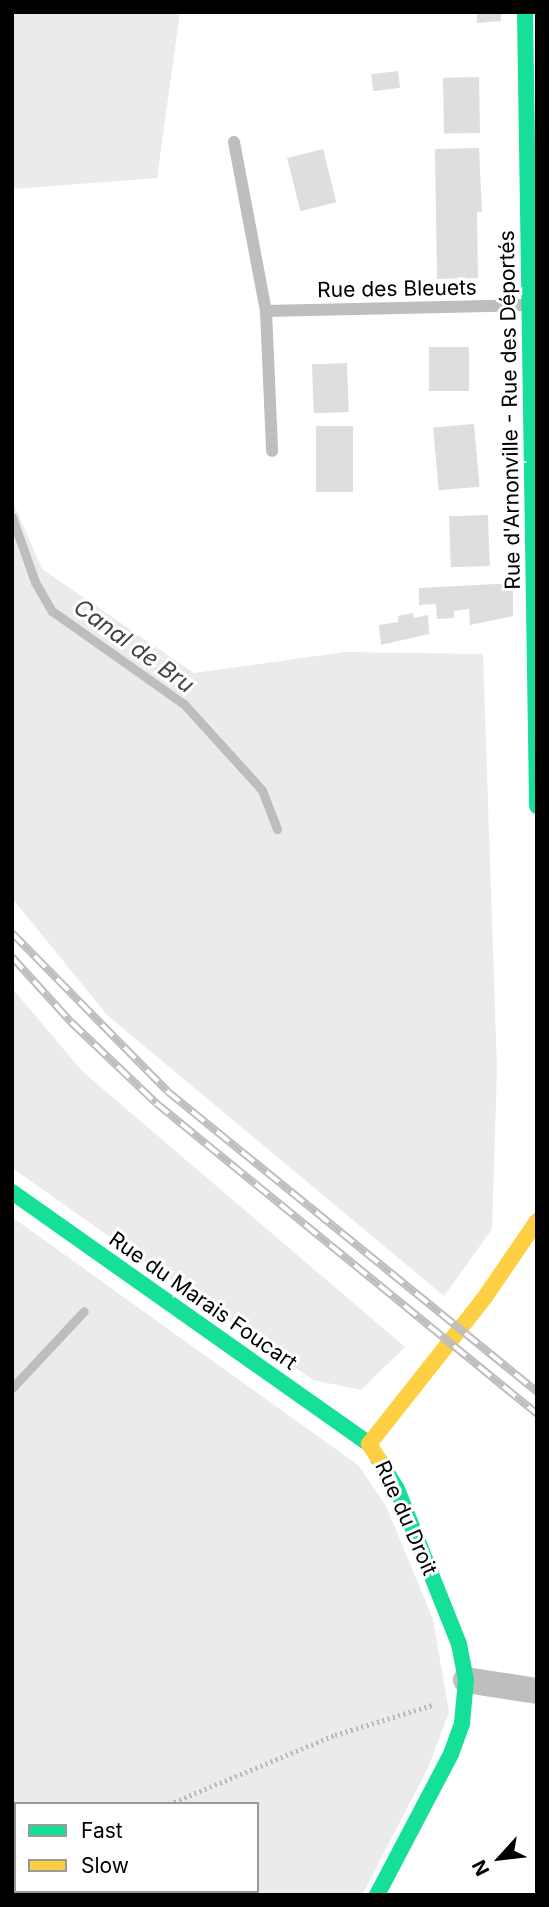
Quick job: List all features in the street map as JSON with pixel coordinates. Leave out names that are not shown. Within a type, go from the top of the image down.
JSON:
[{"type":"street","name":"Rue d'Arnonville - Rue des Déportés","points":[[525,12],[537,807]]},
{"type":"street","name":"Rue du Marais Foucart","points":[[12,1192],[369,1444]]},
{"type":"street","name":"Rue du Droit","points":[[377,1895],[451,1754],[467,1688],[459,1644],[397,1489],[369,1444],[533,1236],[537,1199]]},
{"type":"street","points":[[467,1688],[537,1691]]},
{"type":"lane","points":[[234,142],[265,311],[272,451]]},
{"type":"lane","name":"Rue des Bleuets","points":[[265,311],[529,305]]},
{"type":"path","points":[[174,1802],[353,1728],[467,1688]]},
{"type":"shaded area","points":[[12,12],[180,12],[157,178],[12,189]]},
{"type":"shaded area","points":[[12,500],[42,569],[194,673],[345,652],[483,654],[497,1069],[492,1229],[444,1296],[107,1015],[12,898]]},
{"type":"shaded area","points":[[12,988],[83,1072],[405,1347],[361,1390],[313,1380],[12,1168]]},
{"type":"shaded area","points":[[12,1217],[358,1465],[386,1506],[433,1619],[449,1712],[428,1768],[362,1895],[12,1895]]},
{"type":"building","points":[[477,12],[501,12],[501,21],[477,23]]},
{"type":"building","points":[[398,71],[400,88],[373,91],[371,74]]},
{"type":"building","points":[[479,77],[480,133],[444,134],[443,78]]},
{"type":"building","points":[[479,148],[482,212],[477,212],[478,278],[437,279],[435,149]]},
{"type":"building","points":[[323,149],[336,202],[300,211],[287,158]]},
{"type":"building","points":[[429,347],[469,347],[469,391],[429,391]]},
{"type":"building","points":[[347,363],[349,412],[314,413],[312,364]]},
{"type":"building","points":[[474,424],[479,487],[439,490],[433,428]]},
{"type":"building","points":[[316,426],[353,426],[353,492],[316,492]]},
{"type":"building","points":[[488,515],[490,566],[451,567],[449,516]]},
{"type":"building","points":[[513,583],[513,616],[470,625],[469,609],[454,611],[454,618],[437,619],[436,604],[419,605],[419,588]]},
{"type":"building","points":[[413,613],[414,618],[428,615],[429,634],[381,645],[379,625],[398,622],[398,616]]},
{"type":"waterway","name":"Canal de Bru","points":[[12,517],[35,582],[52,611],[184,704],[262,790],[277,829]]},
{"type":"waterway","name":"Canal de Bru","points":[[12,1388],[84,1311]]},
{"type":"railway","points":[[12,933],[167,1091],[537,1392]]},
{"type":"railway","points":[[12,957],[71,1022],[156,1103],[537,1414]]},
{"type":"traffic: fast","points":[[525,12],[537,806]]},
{"type":"traffic: fast","points":[[12,1192],[369,1444]]},
{"type":"traffic: fast","points":[[377,1895],[451,1754],[462,1723],[466,1680],[459,1644],[397,1489],[378,1458]]},
{"type":"traffic: slow","points":[[378,1458],[369,1444],[485,1297],[537,1221]]}]
